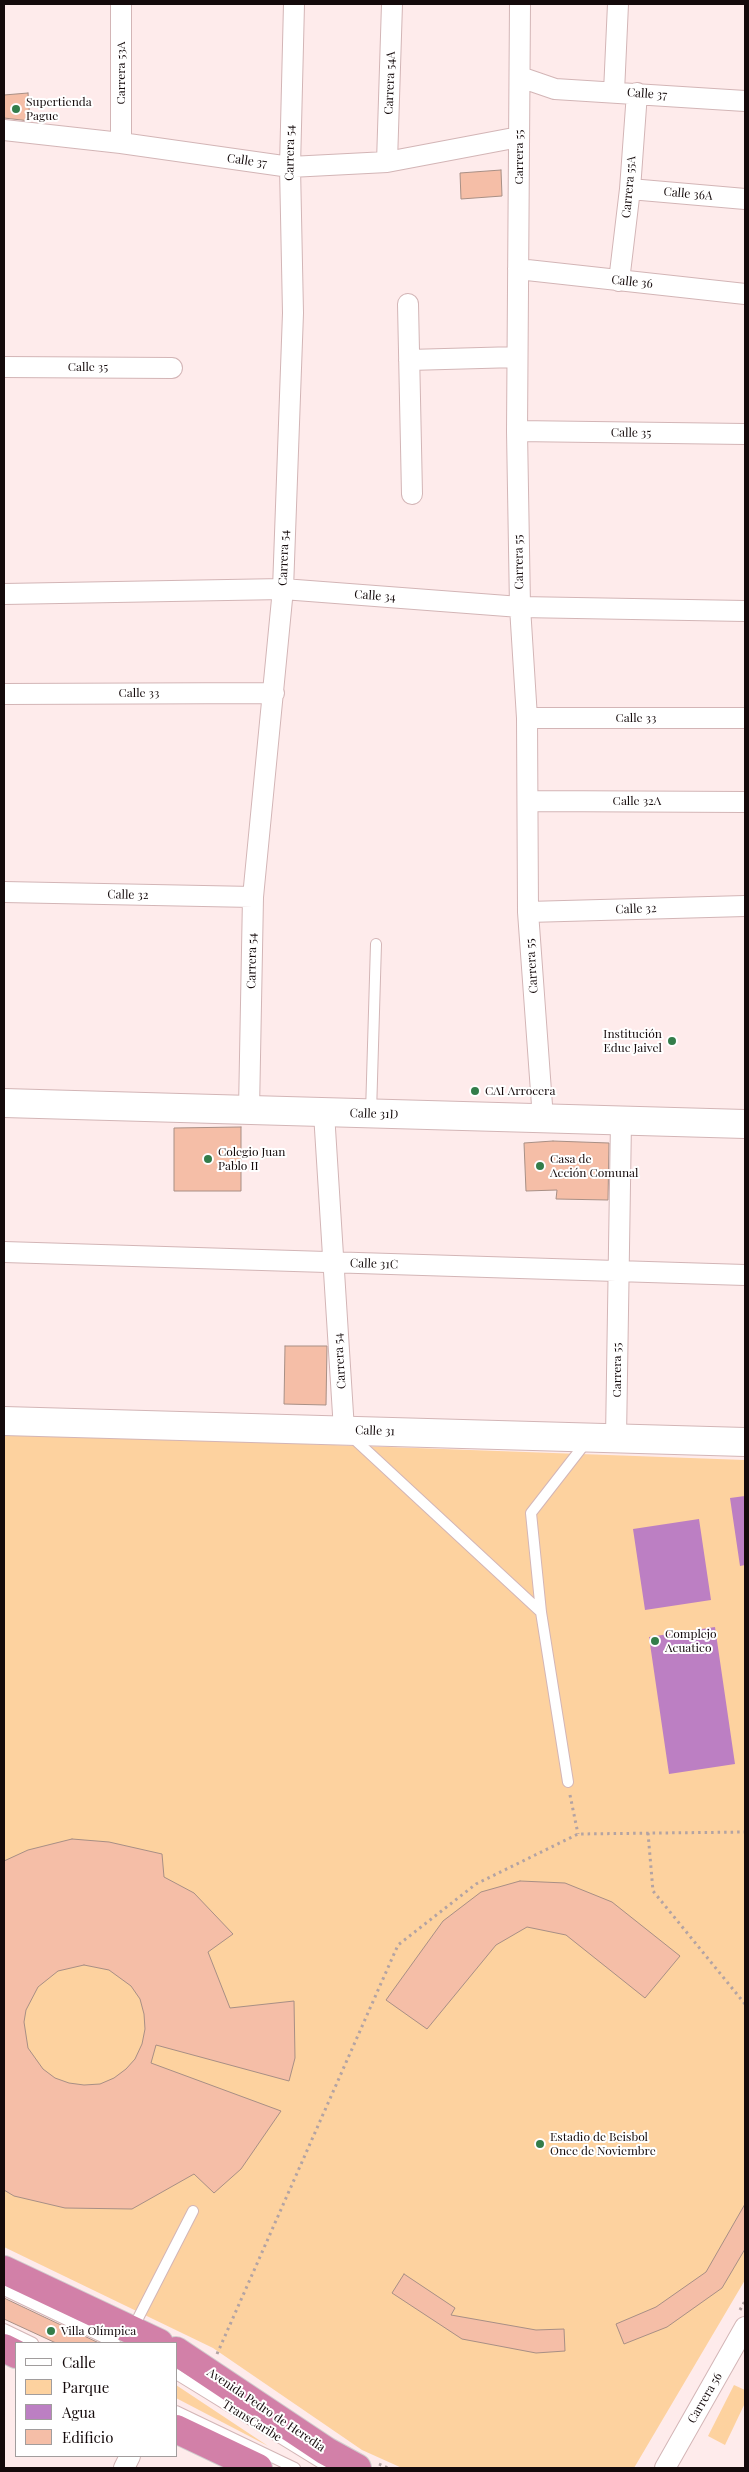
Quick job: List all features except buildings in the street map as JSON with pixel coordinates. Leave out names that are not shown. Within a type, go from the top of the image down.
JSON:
[{"type":"highway","points":[[4,2270],[124,2337],[153,2342]]},
{"type":"highway","name":"Avenida Pedro de Heredia","points":[[178,2352],[203,2367],[326,2451],[357,2468]]},
{"type":"highway","points":[[178,2430],[258,2468]]},
{"type":"street","name":"Carrera 53A","points":[[121,4],[121,143]]},
{"type":"street","name":"Carrera 54","points":[[248,1110],[253,897],[283,589],[293,313],[290,167],[294,4]]},
{"type":"street","name":"Carrera 54A","points":[[387,162],[392,4]]},
{"type":"street","name":"Carrera 55","points":[[520,4],[517,357],[520,606],[527,718],[529,801],[528,912],[543,1119]]},
{"type":"street","points":[[614,92],[618,4]]},
{"type":"street","name":"Calle 37","points":[[520,77],[555,89],[745,101]]},
{"type":"street","name":"Carrera 55A","points":[[619,281],[630,189],[637,93]]},
{"type":"street","name":"Calle 37","points":[[4,130],[121,143],[290,167],[387,162],[519,137]]},
{"type":"street","name":"Calle 36A","points":[[630,189],[745,198]]},
{"type":"street","name":"Calle 36","points":[[518,269],[745,294]]},
{"type":"street","points":[[408,304],[412,494]]},
{"type":"street","points":[[409,360],[517,357]]},
{"type":"street","name":"Calle 35","points":[[4,367],[172,368]]},
{"type":"street","name":"Calle 35","points":[[517,431],[745,434]]},
{"type":"street","name":"Calle 34","points":[[4,594],[283,589],[520,606],[745,611]]},
{"type":"street","name":"Calle 33","points":[[4,694],[274,693]]},
{"type":"street","name":"Calle 33","points":[[527,718],[745,718]]},
{"type":"street","name":"Calle 32A","points":[[529,801],[745,802]]},
{"type":"street","name":"Calle 32","points":[[4,892],[253,897]]},
{"type":"street","name":"Calle 32","points":[[528,912],[745,906]]},
{"type":"street","name":"Calle 31D","points":[[4,1103],[620,1122],[745,1124]]},
{"type":"street","name":"Carrera 54","points":[[324,1113],[344,1430]]},
{"type":"street","name":"Carrera 55","points":[[616,1438],[620,1122]]},
{"type":"street","name":"Calle 31C","points":[[4,1252],[745,1275]]},
{"type":"street","name":"Calle 31","points":[[4,1421],[745,1442]]},
{"type":"street","name":"Carrera 56","points":[[665,2468],[745,2327]]},
{"type":"lane","points":[[371,1114],[376,944]]},
{"type":"lane","points":[[344,1430],[541,1612]]},
{"type":"lane","points":[[568,1782],[541,1612],[531,1513],[589,1437]]},
{"type":"lane","points":[[4,2290],[124,2337],[193,2211]]},
{"type":"lane","points":[[4,2329],[32,2342]]},
{"type":"lane","name":"TransCaribe","points":[[178,2375],[329,2468]]},
{"type":"lane","name":"TransCaribe","points":[[178,2413],[295,2468]]},
{"type":"path","points":[[568,1782],[578,1834]]},
{"type":"path","points":[[215,2359],[398,1945],[476,1884],[578,1834],[745,1832]]},
{"type":"path","points":[[648,1833],[653,1891],[745,2004]]},
{"type":"green space","points":[[4,1433],[745,1460],[745,2280],[634,2468],[402,2468],[362,2450],[213,2348],[4,2247]]},
{"type":"green space","points":[[734,2385],[745,2390],[745,2403],[725,2445],[708,2436]]},
{"type":"green space","points":[[178,2386],[268,2446],[178,2399]]},
{"type":"water","points":[[745,1496],[745,1565],[740,1566],[730,1498]]},
{"type":"water","points":[[699,1519],[711,1600],[645,1610],[633,1529]]},
{"type":"water","points":[[715,1627],[735,1764],[669,1774],[649,1637]]},
{"type":"place","name":"Supertienda Pague","points":[[16,109]]},
{"type":"place","name":"Institución Educ Jaivel","points":[[672,1041]]},
{"type":"place","name":"CAI Arrocera","points":[[475,1091]]},
{"type":"place","name":"Colegio Juan Pablo II","points":[[208,1159]]},
{"type":"place","name":"Casa de Acción Comunal","points":[[540,1166]]},
{"type":"place","name":"Complejo Acuatico","points":[[655,1641]]},
{"type":"place","name":"Estadio de Beisbol Once de Noviembre","points":[[540,2144]]},
{"type":"place","name":"Villa Olímpica","points":[[51,2331]]}]
